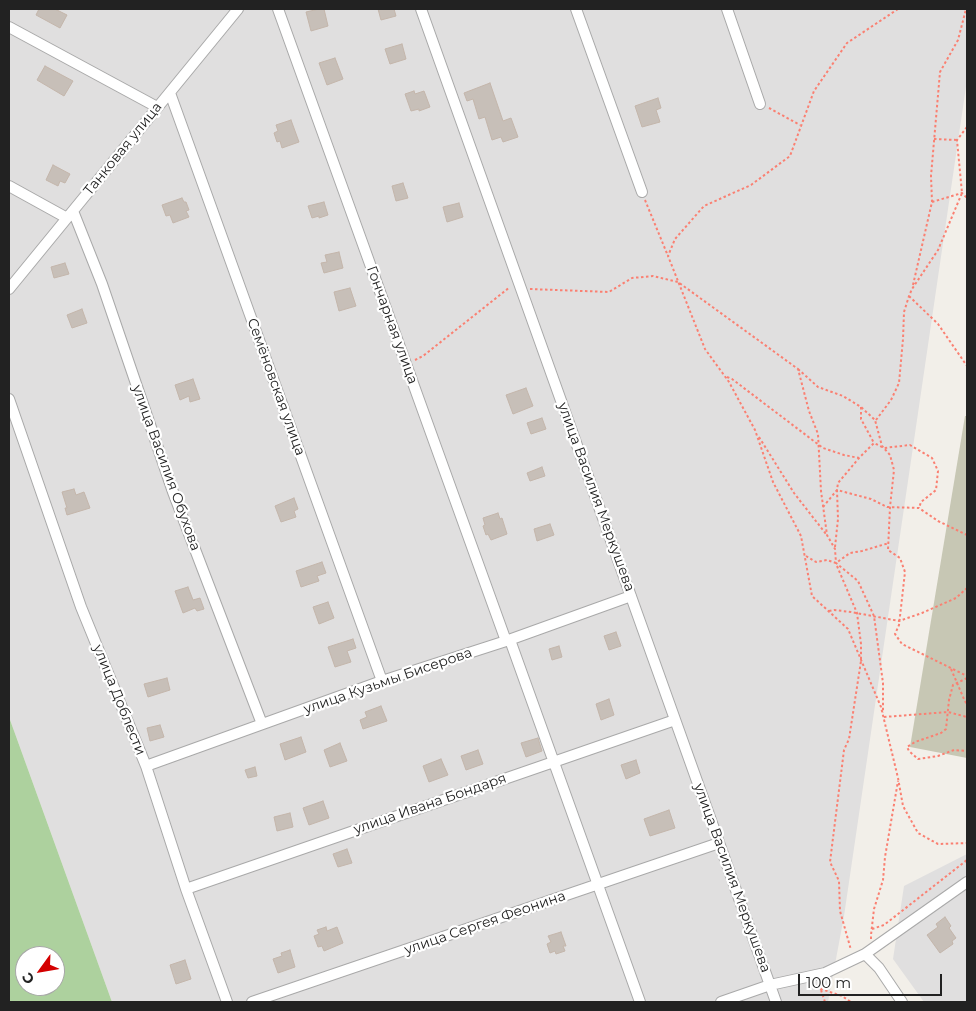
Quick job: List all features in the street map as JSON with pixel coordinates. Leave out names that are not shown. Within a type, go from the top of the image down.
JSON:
[{"type":"street","name":"Танковая улица","points":[[9,289],[238,9]]},
{"type":"street","name":"Гончарная улица","points":[[278,9],[508,641],[554,761],[640,1002]]},
{"type":"street","name":"улица Василия Меркушева","points":[[420,9],[776,1002]]},
{"type":"street","points":[[576,9],[642,192]]},
{"type":"street","points":[[727,9],[760,104]]},
{"type":"street","points":[[9,27],[157,107]]},
{"type":"street","name":"Семёновская улица","points":[[170,93],[382,681]]},
{"type":"street","points":[[9,186],[70,214]]},
{"type":"street","name":"улица Василия Обухова","points":[[70,214],[102,284],[173,492],[262,724]]},
{"type":"street","name":"улица Доблести","points":[[9,399],[81,607],[146,766],[186,889],[227,1002]]},
{"type":"street","name":"улица Кузьмы Бисерова","points":[[146,766],[382,681],[508,641],[631,596]]},
{"type":"street","name":"улица Ивана Бондаря","points":[[186,889],[675,720]]},
{"type":"street","name":"улица Сергея Феонина","points":[[252,1002],[719,843]]},
{"type":"street","points":[[721,1002],[770,985],[825,973],[854,959],[869,951],[967,882]]},
{"type":"street","points":[[869,951],[902,1002]]},
{"type":"path","points":[[668,256],[675,239],[704,206],[752,185],[790,156],[814,91],[847,43],[898,9]]},
{"type":"path","points":[[875,420],[891,400],[899,383],[904,312],[912,289],[932,202],[931,176],[940,72],[958,40],[966,9]]},
{"type":"path","points":[[760,104],[801,125]]},
{"type":"path","points":[[912,289],[938,250],[962,194],[957,140],[967,127]]},
{"type":"path","points":[[934,139],[957,140]]},
{"type":"path","points":[[642,192],[705,349],[729,382],[756,433],[780,472],[827,535],[835,549]]},
{"type":"path","points":[[932,202],[962,194]]},
{"type":"path","points":[[962,194],[967,198]]},
{"type":"path","points":[[678,282],[798,369],[818,387],[843,396],[861,407],[875,420],[882,446],[890,455],[894,470],[888,550],[900,558],[905,572],[899,621],[895,634],[902,644],[967,677]]},
{"type":"path","points":[[909,296],[938,324],[967,366]]},
{"type":"path","points":[[798,369],[808,411],[818,434],[821,491],[827,535]]},
{"type":"path","points":[[725,376],[732,379],[818,445],[844,455],[859,458]]},
{"type":"path","points":[[861,407],[861,419],[874,443],[884,448],[910,445],[932,458],[938,471],[936,490],[921,502],[919,508]]},
{"type":"path","points":[[756,433],[773,482],[801,536],[812,596],[848,629],[881,707],[903,806],[918,833],[938,844],[967,843]]},
{"type":"path","points":[[854,959],[840,911],[839,881],[830,862],[844,750],[849,739],[861,661],[857,613],[836,563],[837,490],[838,483],[874,443]]},
{"type":"path","points":[[823,507],[837,490]]},
{"type":"path","points":[[837,490],[871,498],[887,507],[919,508],[938,521],[967,535]]},
{"type":"path","points":[[836,563],[850,553],[889,543]]},
{"type":"path","points":[[805,555],[816,562],[827,560],[836,563],[858,581],[874,616],[883,683],[883,717]]},
{"type":"path","points":[[828,611],[857,613],[899,621],[956,598],[967,588]]},
{"type":"path","points":[[951,669],[967,705]]},
{"type":"path","points":[[967,677],[953,685],[949,700],[946,730],[914,742],[908,747],[909,752],[918,759],[938,756],[954,750],[967,751]]},
{"type":"path","points":[[883,717],[948,712],[967,717]]},
{"type":"path","points":[[869,951],[874,909],[882,880],[898,778]]},
{"type":"path","points":[[872,929],[884,925],[967,860]]},
{"type":"path","points":[[808,977],[821,989],[842,996],[851,1002]]},
{"type":"path","points":[[821,989],[824,1002]]},
{"type":"shaded area","points":[[9,9],[967,9],[967,80],[844,916],[828,1002],[112,1002],[9,717]]},
{"type":"shaded area","points":[[965,416],[967,416],[967,758],[910,747]]},
{"type":"shaded area","points":[[967,854],[967,1002],[924,1002],[893,959],[904,886]]},
{"type":"green space","points":[[9,717],[112,1002],[9,1002]]},
{"type":"building","points":[[39,9],[55,9],[67,15],[60,28],[36,15]]},
{"type":"building","points":[[324,9],[328,26],[311,31],[306,12]]},
{"type":"building","points":[[378,9],[394,9],[396,16],[381,20]]},
{"type":"building","points":[[402,44],[406,59],[390,64],[385,49]]},
{"type":"building","points":[[335,58],[343,79],[327,85],[319,63]]},
{"type":"building","points":[[45,66],[73,81],[64,96],[37,80]]},
{"type":"building","points":[[490,83],[503,121],[511,118],[518,137],[503,142],[501,137],[492,140],[485,117],[479,119],[473,99],[467,101],[464,93]]},
{"type":"building","points":[[414,91],[415,94],[424,91],[430,107],[419,111],[419,109],[411,111],[405,94]]},
{"type":"building","points":[[658,98],[661,108],[656,110],[660,122],[642,127],[635,106]]},
{"type":"building","points":[[291,120],[299,142],[282,148],[280,141],[277,142],[274,133],[278,131],[276,125]]},
{"type":"building","points":[[53,165],[70,174],[65,183],[60,181],[58,186],[46,180]]},
{"type":"building","points":[[403,183],[408,198],[396,201],[392,186]]},
{"type":"building","points":[[182,198],[189,210],[186,211],[189,217],[173,223],[170,215],[166,216],[162,205]]},
{"type":"building","points":[[324,202],[328,215],[312,218],[308,206]]},
{"type":"building","points":[[459,203],[463,217],[447,222],[443,207]]},
{"type":"building","points":[[339,252],[343,268],[324,273],[321,263],[327,262],[325,255]]},
{"type":"building","points":[[65,263],[69,274],[54,278],[51,267]]},
{"type":"building","points":[[350,288],[356,306],[339,311],[334,292]]},
{"type":"building","points":[[82,309],[87,323],[72,328],[67,315]]},
{"type":"building","points":[[193,379],[200,399],[190,402],[189,396],[180,400],[175,385]]},
{"type":"building","points":[[526,388],[533,406],[513,414],[506,395]]},
{"type":"building","points":[[542,418],[546,429],[531,434],[527,423]]},
{"type":"building","points":[[542,467],[545,476],[530,481],[527,473]]},
{"type":"building","points":[[74,489],[76,495],[84,492],[90,508],[67,515],[62,492]]},
{"type":"building","points":[[294,498],[298,509],[294,511],[296,517],[281,522],[275,506]]},
{"type":"building","points":[[498,513],[500,519],[502,518],[507,534],[491,540],[488,534],[486,535],[483,518]]},
{"type":"building","points":[[550,524],[554,535],[537,541],[534,529]]},
{"type":"building","points":[[322,562],[326,573],[317,576],[319,581],[301,587],[296,571]]},
{"type":"building","points":[[188,587],[193,600],[200,598],[204,609],[197,611],[195,608],[183,613],[175,591]]},
{"type":"building","points":[[328,602],[334,618],[319,624],[313,607]]},
{"type":"building","points":[[616,632],[621,646],[609,650],[604,636]]},
{"type":"building","points":[[353,639],[356,648],[347,651],[351,662],[335,667],[328,647]]},
{"type":"building","points":[[559,646],[562,657],[552,660],[549,649]]},
{"type":"building","points":[[167,678],[170,690],[148,697],[144,684]]},
{"type":"building","points":[[609,699],[614,715],[601,720],[596,704]]},
{"type":"building","points":[[381,706],[387,721],[363,729],[360,720],[367,717],[365,712]]},
{"type":"building","points":[[160,725],[164,737],[150,741],[147,728]]},
{"type":"building","points":[[301,737],[306,752],[285,760],[280,744]]},
{"type":"building","points":[[538,738],[542,751],[526,757],[521,743]]},
{"type":"building","points":[[340,743],[347,761],[330,767],[324,750]]},
{"type":"building","points":[[478,750],[483,764],[466,770],[461,756]]},
{"type":"building","points":[[441,759],[448,775],[429,782],[423,766]]},
{"type":"building","points":[[636,760],[640,773],[626,779],[621,765]]},
{"type":"building","points":[[255,767],[257,776],[248,778],[245,770]]},
{"type":"building","points":[[323,801],[329,818],[309,825],[303,808]]},
{"type":"building","points":[[669,810],[675,828],[650,836],[644,819]]},
{"type":"building","points":[[290,813],[293,827],[277,831],[274,817]]},
{"type":"building","points":[[347,849],[352,863],[338,867],[333,854]]},
{"type":"building","points":[[945,917],[951,926],[949,928],[956,938],[952,941],[953,944],[940,953],[927,935],[938,927],[936,924]]},
{"type":"building","points":[[326,927],[327,931],[337,927],[343,943],[324,951],[322,946],[318,947],[314,936],[319,934],[317,930]]},
{"type":"building","points":[[561,932],[566,946],[563,946],[565,951],[556,954],[555,951],[550,953],[547,944],[551,942],[548,936]]},
{"type":"building","points":[[290,950],[295,967],[278,973],[273,959],[282,956],[281,953]]},
{"type":"building","points":[[185,960],[191,979],[176,984],[170,965]]}]
